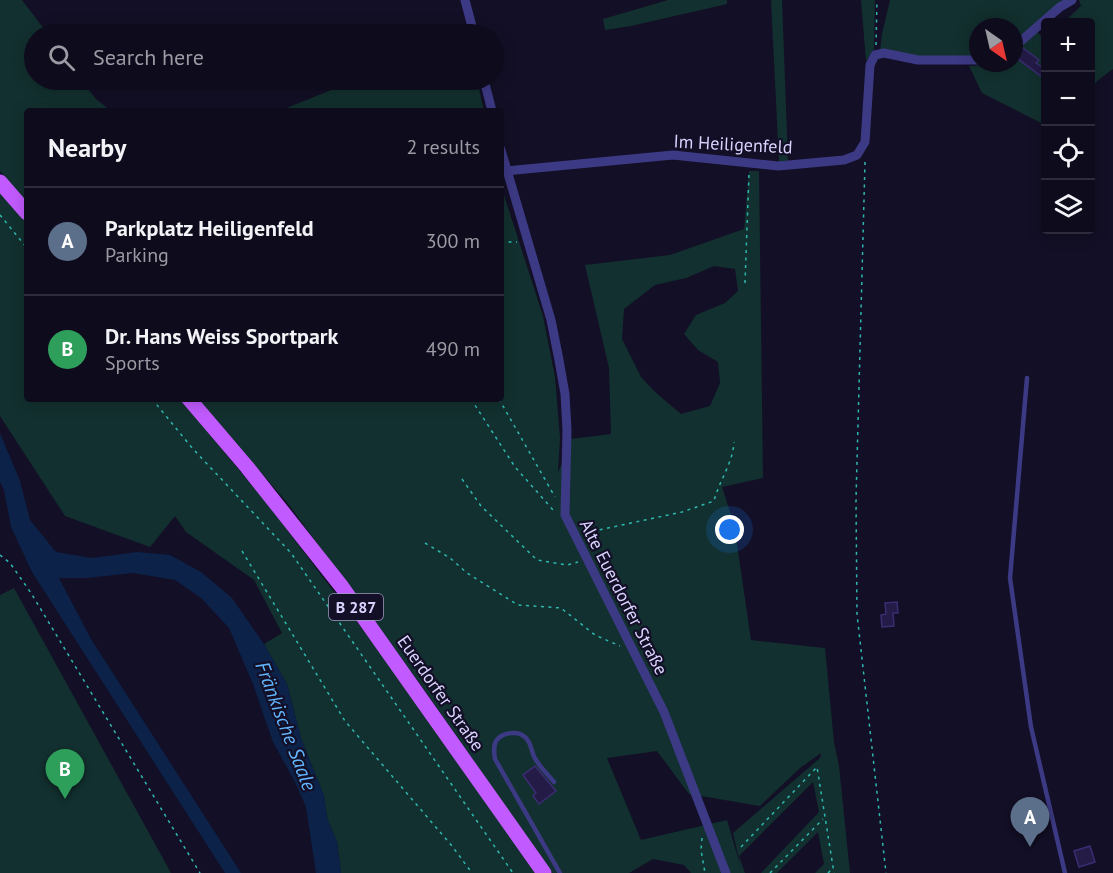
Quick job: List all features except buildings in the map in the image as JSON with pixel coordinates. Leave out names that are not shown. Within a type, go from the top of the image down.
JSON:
[{"type":"main road","points":[[0,182],[24,210]]},
{"type":"main road","name":"Euerdorfer Straße","points":[[192,402],[247,467],[342,587],[544,873]]},
{"type":"street","points":[[465,0],[471,24]]},
{"type":"street","points":[[1023,39],[1072,0]]},
{"type":"street","points":[[865,142],[870,65],[875,55],[884,53],[918,60],[969,60]]},
{"type":"street","points":[[487,90],[491,108]]},
{"type":"street","name":"Im Heiligenfeld","points":[[506,171],[673,155],[778,166],[844,160],[857,154],[865,142]]},
{"type":"street","name":"Alte Euerdorfer Straße","points":[[504,163],[551,321],[565,394],[567,430],[565,515],[664,712],[726,873]]},
{"type":"lane","points":[[1027,378],[1010,578],[1031,727],[1065,873]]},
{"type":"lane","points":[[554,782],[535,759],[527,738],[510,733],[501,736],[496,741],[495,759],[560,873]]},
{"type":"path","points":[[875,55],[878,33],[877,0]]},
{"type":"path","points":[[865,142],[856,499],[857,614],[886,873]]},
{"type":"path","points":[[745,282],[750,163]]},
{"type":"path","points":[[0,215],[24,244]]},
{"type":"path","points":[[504,242],[527,242]]},
{"type":"path","points":[[154,402],[193,449],[291,553],[513,873]]},
{"type":"path","points":[[473,402],[515,467],[555,511],[565,515]]},
{"type":"path","points":[[501,402],[565,515]]},
{"type":"path","points":[[575,535],[681,512],[714,501],[717,488],[734,455],[734,442]]},
{"type":"path","points":[[462,479],[482,506],[537,560],[567,565],[588,560]]},
{"type":"path","points":[[425,543],[518,605],[561,608],[595,635],[619,647],[629,643]]},
{"type":"path","points":[[242,551],[345,721],[452,846],[472,873]]},
{"type":"path","points":[[0,555],[10,563],[31,593],[200,873]]},
{"type":"path","points":[[741,847],[817,767],[834,873]]},
{"type":"path","points":[[770,873],[824,818]]},
{"type":"path","points":[[702,838],[700,850],[705,873]]},
{"type":"path","points":[[828,873],[833,868]]},
{"type":"green space","points":[[0,0],[22,0],[40,24],[24,24],[24,90],[89,90],[107,108],[24,108],[24,199],[0,171]]},
{"type":"green space","points":[[668,0],[727,0],[727,4],[605,30],[603,19]]},
{"type":"green space","points":[[771,0],[782,0],[788,161],[779,163]]},
{"type":"green space","points":[[861,0],[875,0],[874,49],[866,61]]},
{"type":"green space","points":[[890,0],[1065,0],[1023,35],[1023,18],[969,18],[969,57],[928,58],[880,51]]},
{"type":"green space","points":[[1079,0],[1113,0],[1113,69],[1095,84],[1095,18],[1068,18],[1081,6]]},
{"type":"green space","points":[[1037,32],[1041,36],[1041,123],[982,93],[972,72],[1023,72],[1023,44]]},
{"type":"green space","points":[[331,90],[479,90],[483,108],[286,108]]},
{"type":"green space","points":[[749,171],[759,171],[763,478],[722,487],[734,524],[751,640],[825,648],[850,873],[815,873],[824,864],[818,832],[777,873],[761,873],[819,812],[813,782],[739,856],[745,873],[691,873],[684,865],[653,859],[629,873],[552,873],[423,688],[289,505],[201,402],[504,402],[504,195],[543,316],[555,377],[560,438],[558,473],[571,439],[611,434],[609,368],[585,265],[670,255],[744,229]],"holes":[[[714,266],[735,269],[738,291],[725,303],[696,315],[684,334],[698,350],[718,362],[720,383],[710,406],[681,414],[641,377],[622,339],[624,309],[655,285],[686,278]],[[657,751],[689,794],[760,806],[800,768],[821,753],[820,758],[733,833],[741,868],[727,820],[641,840],[607,758]]]},
{"type":"green space","points":[[0,192],[24,219],[24,402],[182,402],[265,501],[398,676],[535,873],[341,873],[337,842],[327,818],[324,796],[301,738],[287,684],[264,644],[282,633],[254,580],[186,532],[175,516],[150,547],[65,516],[0,416]]},
{"type":"green space","points":[[14,588],[171,873],[0,873],[0,595]]},
{"type":"water","name":"Fränkische Saale","points":[[0,433],[20,481],[30,520],[56,552],[92,558],[137,552],[170,555],[201,572],[232,598],[264,644],[287,684],[301,738],[324,796],[327,818],[337,842],[341,873],[316,873],[306,807],[273,742],[253,684],[229,628],[201,598],[175,580],[133,573],[87,578],[59,578],[91,639],[241,873],[225,873],[32,572],[11,527],[4,490],[0,482]]},
{"type":"place","name":"Dr. Hans Weiss Sportpark","points":[[65,799]]},
{"type":"place","name":"Parkplatz Heiligenfeld","points":[[1030,847]]}]
